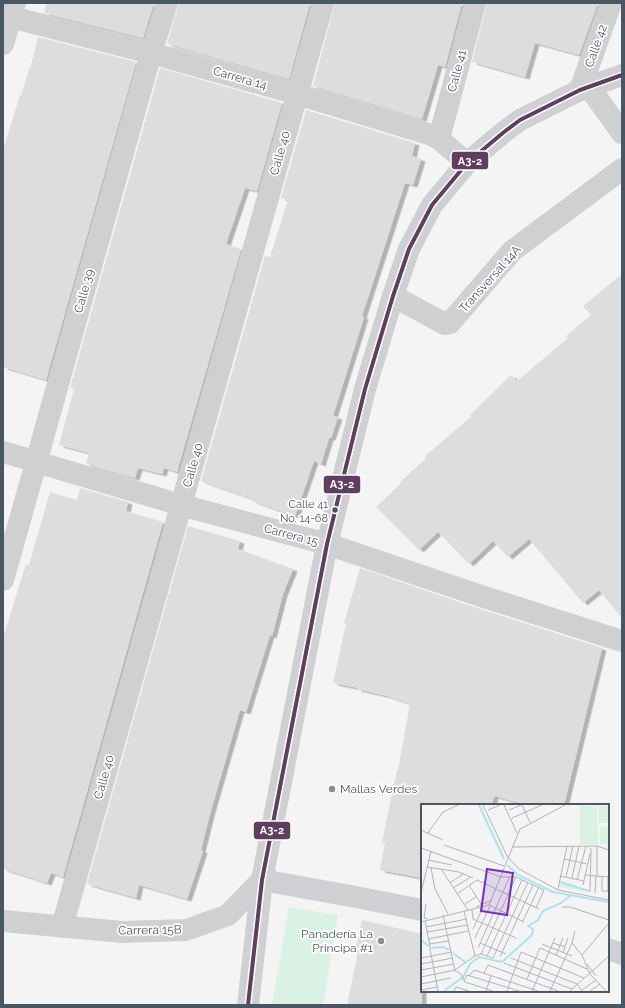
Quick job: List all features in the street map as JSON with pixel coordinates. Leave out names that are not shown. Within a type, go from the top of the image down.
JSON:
[{"type":"main road","points":[[248,1005],[262,880],[327,544],[365,389],[409,249],[432,205],[467,163],[520,120],[585,89],[622,75]]},
{"type":"main road","points":[[262,880],[421,910]]},
{"type":"main road","points":[[609,949],[622,954]]},
{"type":"street","name":"Calle 39","points":[[3,580],[151,53],[167,3]]},
{"type":"street","name":"Calle 40","points":[[62,927],[323,3]]},
{"type":"street","name":"Calle 41","points":[[439,139],[475,3]]},
{"type":"street","name":"Calle 42","points":[[585,89],[611,3]]},
{"type":"street","name":"Carrera 14","points":[[10,12],[297,94],[432,135],[439,139],[467,163]]},
{"type":"street","points":[[3,44],[10,12]]},
{"type":"street","points":[[585,89],[622,133]]},
{"type":"street","name":"Transversal 14A","points":[[393,296],[445,324],[450,323],[512,251],[622,169]]},
{"type":"street","name":"Carrera 15","points":[[3,452],[181,505],[327,544],[478,595],[622,641]]},
{"type":"street","name":"Carrera 15B","points":[[3,921],[122,932],[186,930],[228,915],[262,880]]},
{"type":"green space","points":[[289,907],[338,915],[323,1005],[272,1005]]},
{"type":"building","points":[[47,3],[154,3],[143,38],[44,13]]},
{"type":"building","points":[[179,3],[310,3],[289,79],[167,44]]},
{"type":"building","points":[[335,3],[462,3],[445,67],[438,65],[422,119],[313,86]]},
{"type":"building","points":[[487,3],[598,3],[579,55],[535,43],[525,77],[472,62]]},
{"type":"building","points":[[38,37],[136,62],[46,380],[3,367],[3,150],[20,95],[21,96],[30,69]]},
{"type":"building","points":[[160,68],[282,103],[257,191],[245,188],[226,244],[241,249],[177,472],[164,468],[162,474],[138,468],[135,478],[86,464],[89,453],[59,445],[74,389],[70,388]]},
{"type":"building","points":[[306,110],[415,143],[412,156],[421,159],[413,185],[405,183],[362,316],[364,317],[333,416],[338,417],[331,438],[329,438],[321,464],[314,461],[295,516],[252,501],[253,499],[201,481],[265,256],[270,257],[288,200],[281,198]]},
{"type":"building","points":[[622,274],[622,618],[599,590],[583,603],[529,539],[508,557],[493,541],[469,564],[438,532],[419,550],[376,507],[426,458],[425,456],[472,416],[470,415],[511,375],[517,381],[568,338],[566,336],[591,315],[583,306]]},
{"type":"building","points":[[80,488],[128,502],[126,511],[163,522],[63,877],[51,873],[47,883],[3,869],[3,638],[26,564],[29,565],[50,492],[77,500]]},
{"type":"building","points":[[188,526],[240,541],[238,549],[293,569],[283,594],[272,636],[270,635],[246,712],[240,710],[210,814],[201,850],[203,851],[187,899],[139,885],[136,898],[87,884]]},
{"type":"building","points":[[360,568],[474,607],[602,648],[564,804],[523,804],[494,796],[492,804],[421,804],[421,878],[380,870],[385,843],[382,843],[398,770],[410,704],[387,696],[357,689],[358,688],[333,683],[346,624],[344,623]]},
{"type":"building","points":[[362,920],[421,934],[422,1005],[347,1005],[358,952],[355,951]]},
{"type":"transit line","name":"A3-2","points":[[248,1005],[262,880],[327,544],[365,389],[409,249],[432,205],[467,163],[504,132],[520,120],[580,90],[622,75]]},
{"type":"place","name":"Calle 41 No. 14-68","points":[[335,510]]},
{"type":"place","name":"Mallas Verdes","points":[[332,789]]},
{"type":"place","name":"Panadería La Principa #1","points":[[381,941]]}]
